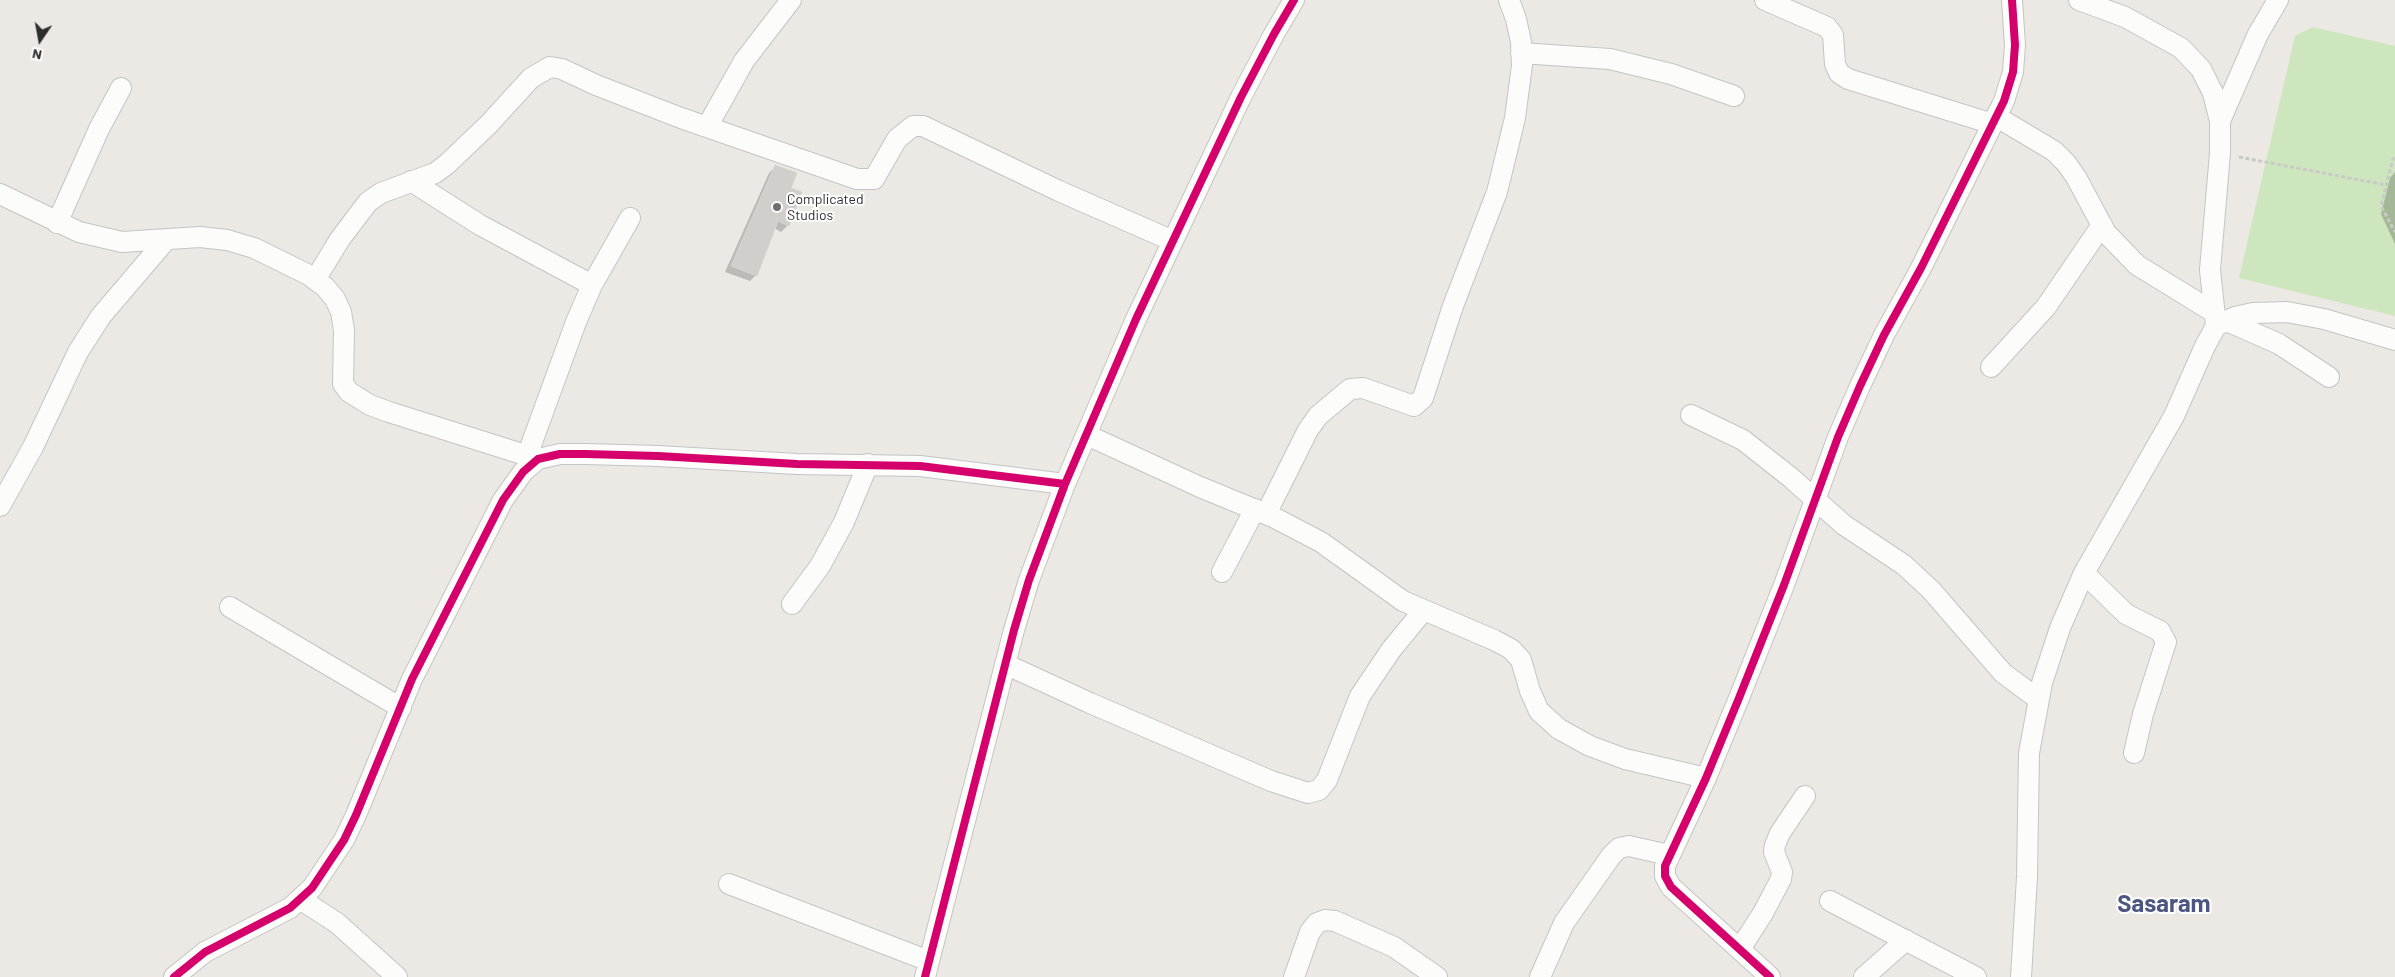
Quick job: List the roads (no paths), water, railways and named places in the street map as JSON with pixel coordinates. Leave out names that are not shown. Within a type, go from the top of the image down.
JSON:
[{"type":"street","points":[[708,127],[744,61],[791,0]]},
{"type":"street","points":[[729,884],[927,969],[1005,664],[1029,580],[1065,484],[1117,360],[1173,241],[1245,90],[1294,0]]},
{"type":"street","points":[[1222,572],[1318,416],[1350,389],[1363,388],[1406,405],[1414,406],[1423,398],[1453,306],[1497,192],[1518,101],[1521,53],[1516,19],[1509,0]]},
{"type":"street","points":[[1765,0],[1828,27],[1833,35],[1835,64],[1839,73],[1848,79],[1995,121],[2054,151],[2076,176],[2102,225],[2120,249],[2137,265],[2219,320],[2279,344],[2329,377]]},
{"type":"street","points":[[1770,977],[1671,887],[1665,876],[1665,866],[1706,778],[1784,585],[1838,437],[1884,335],[1926,260],[1995,121],[2013,72],[2015,44],[2012,0]]},
{"type":"street","points":[[2027,977],[2021,977],[2027,877],[2029,753],[2038,698],[2058,636],[2084,573],[2174,416],[2205,346],[2219,320],[2210,270],[2220,153],[2220,121],[2214,93],[2201,69],[2181,48],[2125,8],[2078,0]]},
{"type":"street","points":[[2220,121],[2258,34],[2278,0]]},
{"type":"street","points":[[1521,53],[1618,60],[1671,74],[1734,96]]},
{"type":"street","points":[[315,280],[340,239],[368,202],[381,193],[435,173],[446,165],[489,124],[531,78],[550,67],[562,69],[596,85],[708,127],[779,150],[842,174],[868,180],[874,179],[878,175],[897,139],[913,126],[923,126],[1058,191],[1173,241]]},
{"type":"street","points":[[57,223],[99,129],[121,88]]},
{"type":"street","points":[[411,181],[459,213],[592,285]]},
{"type":"street","points":[[0,194],[79,232],[122,242],[165,241],[200,237],[227,240],[254,248],[315,280],[335,299],[341,312],[344,330],[343,384],[349,392],[370,406],[533,458],[560,454],[586,454],[666,456],[797,464],[868,464],[972,471],[1065,484]]},
{"type":"street","points":[[174,977],[206,952],[290,908],[312,888],[344,840],[372,779],[400,708],[426,650],[503,500],[533,458],[564,352],[592,285],[630,218]]},
{"type":"street","points":[[1991,367],[2046,307],[2102,225]]},
{"type":"street","points":[[0,506],[33,447],[53,402],[87,338],[124,286],[165,241]]},
{"type":"street","points":[[2219,320],[2253,313],[2287,312],[2324,319],[2395,340]]},
{"type":"street","points":[[1691,415],[1742,440],[1844,525],[1904,566],[1931,590],[2003,673],[2038,698]]},
{"type":"street","points":[[1087,435],[1200,487],[1260,512],[1321,542],[1379,585],[1424,611],[1511,649],[1521,660],[1530,691],[1539,711],[1559,729],[1590,746],[1625,759],[1706,778]]},
{"type":"street","points":[[792,604],[820,566],[844,522],[868,464]]},
{"type":"street","points":[[2084,573],[2126,614],[2160,631],[2166,642],[2143,714],[2134,753]]},
{"type":"street","points":[[230,607],[400,708]]},
{"type":"street","points":[[1005,664],[1271,781],[1308,793],[1319,790],[1328,780],[1360,696],[1385,658],[1424,611]]},
{"type":"street","points":[[1740,949],[1778,886],[1782,872],[1776,858],[1775,845],[1780,833],[1805,796]]},
{"type":"street","points":[[1540,977],[1564,923],[1611,856],[1619,848],[1629,846],[1669,855]]},
{"type":"street","points":[[300,899],[337,923],[397,977]]},
{"type":"street","points":[[1830,901],[1976,977]]},
{"type":"street","points":[[1294,977],[1310,932],[1317,923],[1325,920],[1336,921],[1394,948],[1437,977]]},
{"type":"street","points":[[1864,977],[1906,940]]},
{"type":"place","name":"Complicated Studios","points":[[777,207]]},
{"type":"district","name":"Sasaram","points":[[2164,904]]}]
